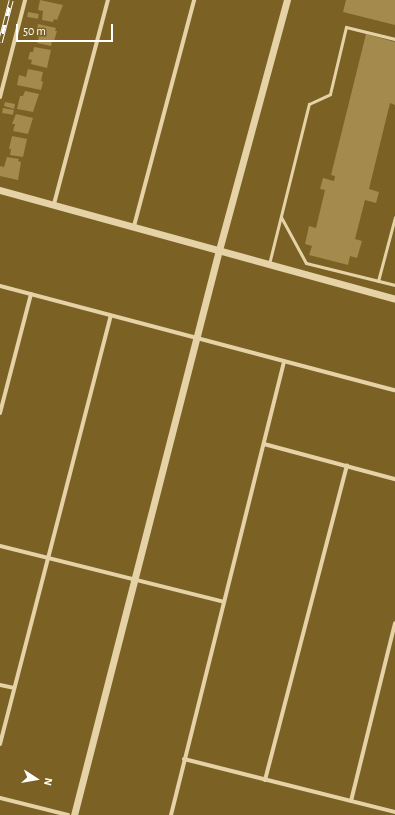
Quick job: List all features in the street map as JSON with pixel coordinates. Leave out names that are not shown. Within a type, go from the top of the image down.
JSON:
[{"type":"street","points":[[0,97],[25,0]]},
{"type":"street","points":[[54,204],[108,0]]},
{"type":"street","points":[[134,226],[194,0]]},
{"type":"street","points":[[74,815],[136,580],[218,250],[287,0]]},
{"type":"street","points":[[0,190],[395,299]]},
{"type":"street","points":[[0,286],[395,390]]},
{"type":"street","points":[[0,413],[30,294]]},
{"type":"street","points":[[0,744],[111,316]]},
{"type":"street","points":[[170,815],[284,362]]},
{"type":"street","points":[[264,444],[395,479]]},
{"type":"street","points":[[266,780],[347,466]]},
{"type":"street","points":[[0,546],[224,602]]},
{"type":"street","points":[[351,801],[395,622]]},
{"type":"street","points":[[0,685],[14,688]]},
{"type":"street","points":[[184,760],[395,812]]},
{"type":"street","points":[[0,798],[68,815]]},
{"type":"lane","points":[[270,264],[309,104],[330,94],[346,27],[395,39]]},
{"type":"lane","points":[[281,216],[306,263],[395,285]]},
{"type":"lane","points":[[378,281],[395,217]]},
{"type":"building","points":[[40,0],[63,5],[57,20],[54,19],[53,22],[42,20],[43,11],[38,10]]},
{"type":"building","points":[[346,0],[395,0],[395,25],[343,12]]},
{"type":"building","points":[[28,12],[39,14],[38,19],[27,17]]},
{"type":"building","points":[[38,24],[56,28],[55,31],[57,31],[51,46],[37,43],[39,37],[36,36]]},
{"type":"building","points":[[366,34],[395,42],[395,105],[390,103],[369,189],[379,192],[376,203],[365,200],[355,239],[362,241],[357,258],[350,256],[348,265],[309,255],[312,246],[305,244],[309,226],[316,228],[325,190],[320,189],[323,178],[334,181],[335,176],[331,175]]},
{"type":"building","points":[[34,47],[51,50],[47,68],[31,64],[32,60],[28,59],[30,52],[33,52]]},
{"type":"building","points":[[28,69],[43,72],[41,90],[17,85],[19,75],[26,77]]},
{"type":"building","points":[[25,91],[39,94],[33,112],[17,109],[20,96],[23,96]]},
{"type":"building","points":[[5,102],[15,104],[14,109],[4,106]]},
{"type":"building","points":[[3,108],[14,110],[13,115],[2,113]]},
{"type":"building","points":[[16,114],[33,118],[28,134],[13,131],[15,124],[12,124]]},
{"type":"building","points":[[12,136],[27,139],[23,157],[10,155],[11,149],[9,149]]},
{"type":"building","points":[[7,157],[19,159],[18,161],[21,162],[18,180],[0,176],[0,166],[4,167]]},
{"type":"railway","points":[[0,42],[11,0]]}]
